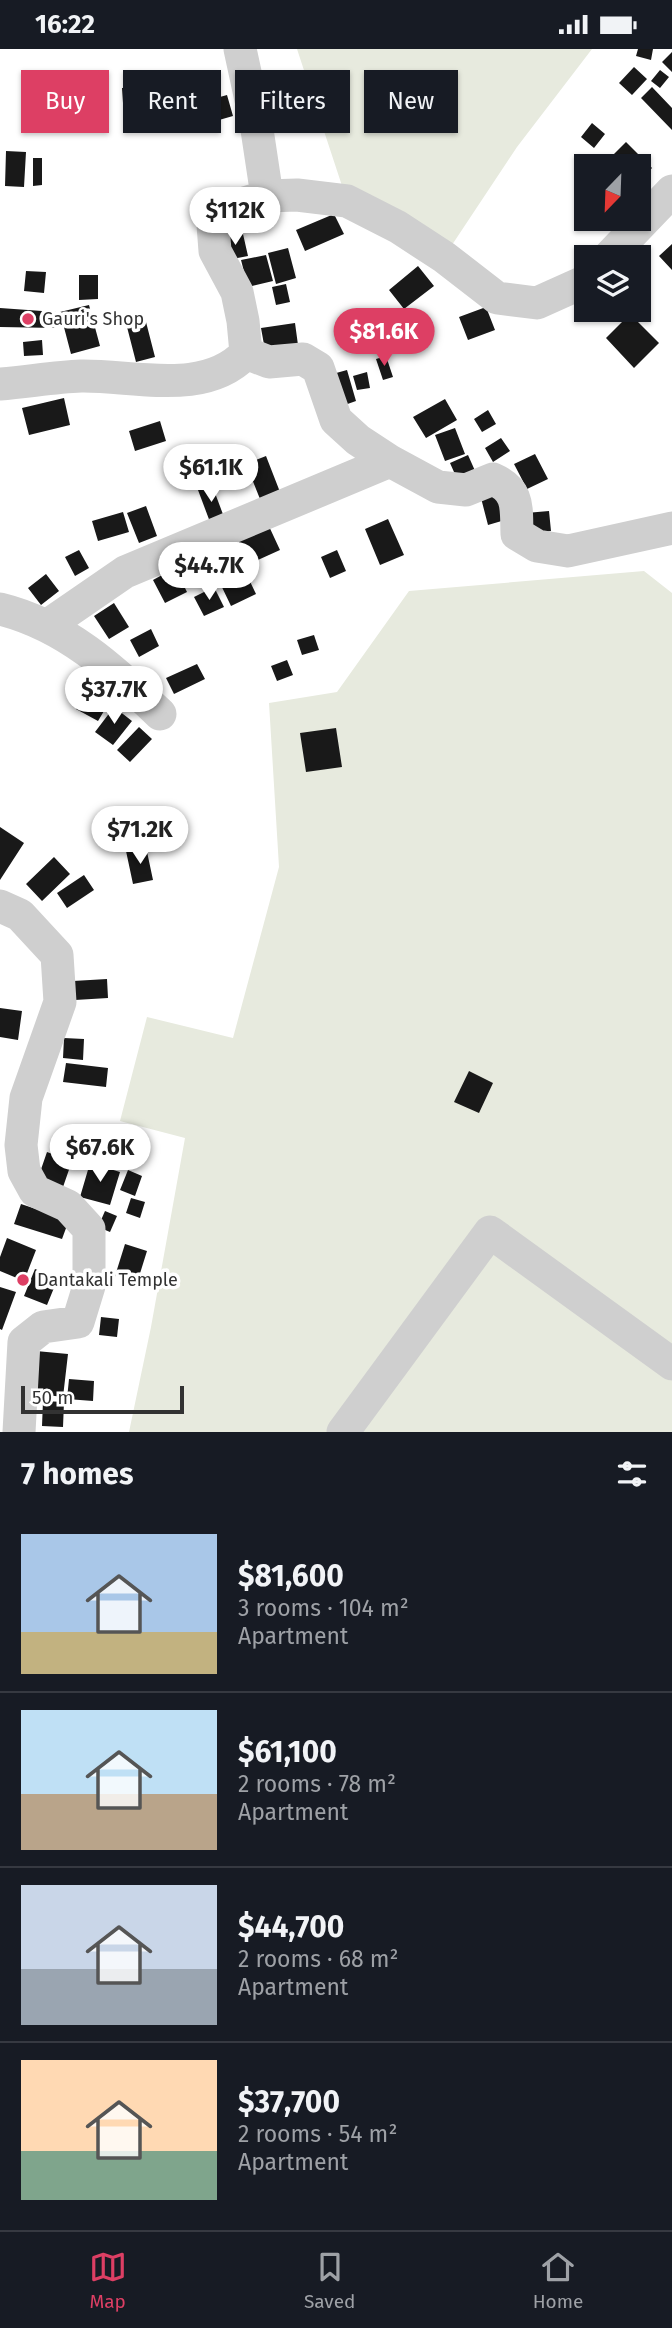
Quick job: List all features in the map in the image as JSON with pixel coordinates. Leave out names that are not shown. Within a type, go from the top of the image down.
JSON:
[{"type":"street","points":[[240,49],[256,123],[267,196]]},
{"type":"street","points":[[620,245],[672,191]]},
{"type":"street","points":[[0,384],[81,376],[183,381],[233,367],[246,353],[243,321],[237,292],[215,251],[213,225],[226,209],[267,196],[297,195],[347,201],[398,227],[444,257],[497,298],[537,303],[574,286]]},
{"type":"street","points":[[246,353],[269,362],[303,359],[318,368],[336,420],[358,440],[438,487],[466,490],[493,479],[507,485],[516,502],[517,534],[537,546],[568,551],[672,528]]},
{"type":"street","points":[[48,625],[125,572],[390,461]]},
{"type":"street","points":[[0,609],[48,625],[113,669],[160,714]]},
{"type":"street","points":[[0,906],[20,915],[57,955],[60,1002],[26,1098],[21,1145],[24,1171],[35,1191],[68,1206],[89,1229],[89,1286],[78,1322],[43,1327],[24,1342],[19,1432]]},
{"type":"street","points":[[343,1432],[489,1232],[672,1364]]},
{"type":"shaded area","points":[[297,49],[592,49],[517,147],[444,257],[347,201],[325,133],[350,133],[350,70],[304,70]]},
{"type":"shaded area","points":[[644,571],[672,593],[672,1432],[129,1432],[185,1138],[120,1121],[147,1017],[233,1038],[279,867],[269,703],[337,692],[409,591]]},
{"type":"building","points":[[638,49],[653,49],[651,60],[636,56]]},
{"type":"building","points":[[672,52],[672,72],[662,62]]},
{"type":"building","points":[[634,67],[647,79],[632,95],[619,83]]},
{"type":"building","points":[[660,70],[669,77],[660,88],[651,81]]},
{"type":"building","points":[[652,87],[672,108],[672,130],[641,98]]},
{"type":"building","points":[[227,95],[233,116],[221,119],[221,97]]},
{"type":"building","points":[[592,123],[605,134],[594,148],[581,137]]},
{"type":"building","points":[[626,142],[638,154],[614,154]]},
{"type":"building","points":[[6,151],[26,152],[24,187],[5,186]]},
{"type":"building","points":[[33,158],[42,158],[42,185],[33,186]]},
{"type":"building","points":[[334,214],[344,234],[305,251],[296,230]]},
{"type":"building","points":[[243,234],[248,256],[227,260],[222,238]]},
{"type":"building","points":[[672,244],[672,270],[659,256]]},
{"type":"building","points":[[288,248],[296,278],[276,284],[268,253]]},
{"type":"building","points":[[266,255],[273,281],[248,287],[241,260]]},
{"type":"building","points":[[418,266],[434,286],[404,309],[389,290]]},
{"type":"building","points":[[26,271],[46,272],[44,293],[24,291]]},
{"type":"building","points":[[79,275],[98,275],[98,299],[79,300]]},
{"type":"building","points":[[286,284],[290,302],[276,305],[272,287]]},
{"type":"building","points":[[89,305],[100,346],[71,354],[60,312]]},
{"type":"building","points":[[486,307],[495,330],[468,340],[459,317]]},
{"type":"building","name":"Gauri's Shop","points":[[0,308],[56,312],[57,328],[0,327]]},
{"type":"building","points":[[146,322],[155,357],[136,362],[127,327]]},
{"type":"building","points":[[622,322],[638,322],[659,343],[634,368],[606,338]]},
{"type":"building","points":[[295,323],[298,345],[265,350],[261,328]]},
{"type":"building","points":[[387,328],[393,346],[382,350],[376,331]]},
{"type":"building","points":[[42,340],[43,355],[24,356],[23,342]]},
{"type":"building","points":[[386,356],[393,377],[383,380],[376,359]]},
{"type":"building","points":[[347,370],[356,401],[339,407],[329,375]]},
{"type":"building","points":[[367,372],[370,388],[357,390],[353,376]]},
{"type":"building","points":[[64,398],[70,425],[29,435],[22,408]]},
{"type":"building","points":[[445,399],[457,420],[426,438],[413,417]]},
{"type":"building","points":[[488,410],[496,424],[482,432],[474,419]]},
{"type":"building","points":[[160,421],[166,441],[135,451],[129,431]]},
{"type":"building","points":[[455,428],[465,454],[445,461],[435,435]]},
{"type":"building","points":[[501,438],[510,451],[493,462],[485,448]]},
{"type":"building","points":[[535,454],[548,479],[527,489],[514,464]]},
{"type":"building","points":[[468,455],[476,473],[458,481],[450,463]]},
{"type":"building","points":[[266,456],[280,492],[260,499],[246,464]]},
{"type":"building","points":[[212,485],[224,517],[210,522],[198,490]]},
{"type":"building","points":[[498,493],[505,520],[488,525],[481,498]]},
{"type":"building","points":[[146,506],[157,536],[139,543],[127,513]]},
{"type":"building","points":[[549,511],[551,531],[528,534],[526,513]]},
{"type":"building","points":[[123,512],[129,532],[98,541],[92,521]]},
{"type":"building","points":[[388,519],[404,555],[380,565],[365,529]]},
{"type":"building","points":[[267,522],[280,550],[249,564],[236,536]]},
{"type":"building","points":[[232,537],[244,559],[228,567],[216,545]]},
{"type":"building","points":[[214,549],[224,569],[207,577],[198,557]]},
{"type":"building","points":[[79,550],[89,568],[75,576],[65,557]]},
{"type":"building","points":[[337,550],[346,571],[330,578],[321,557]]},
{"type":"building","points":[[175,568],[187,592],[165,603],[153,580]]},
{"type":"building","points":[[244,569],[256,594],[231,606],[219,581]]},
{"type":"building","points":[[46,574],[59,591],[41,605],[28,588]]},
{"type":"building","points":[[214,587],[224,607],[204,616],[194,597]]},
{"type":"building","points":[[114,603],[129,627],[109,639],[94,616]]},
{"type":"building","points":[[151,629],[159,646],[139,657],[130,640]]},
{"type":"building","points":[[314,635],[319,650],[302,655],[297,640]]},
{"type":"building","points":[[287,660],[293,675],[277,681],[271,666]]},
{"type":"building","points":[[197,664],[205,679],[174,694],[166,678]]},
{"type":"building","points":[[94,678],[116,691],[98,721],[76,709]]},
{"type":"building","points":[[114,707],[132,721],[113,745],[95,732]]},
{"type":"building","points":[[139,727],[152,739],[130,762],[117,750]]},
{"type":"building","points":[[336,728],[342,767],[306,772],[300,733]]},
{"type":"building","points":[[0,827],[24,843],[0,880]]},
{"type":"building","points":[[146,847],[153,880],[133,884],[126,851]]},
{"type":"building","points":[[54,857],[70,874],[42,901],[26,884]]},
{"type":"building","points":[[84,875],[94,890],[67,908],[57,893]]},
{"type":"building","points":[[107,979],[108,998],[75,1000],[73,981]]},
{"type":"building","points":[[0,1008],[22,1011],[18,1040],[0,1037]]},
{"type":"building","points":[[64,1038],[84,1039],[83,1060],[63,1058]]},
{"type":"building","points":[[66,1063],[108,1068],[106,1087],[63,1082]]},
{"type":"building","points":[[469,1071],[493,1083],[479,1113],[454,1102]]},
{"type":"building","points":[[47,1152],[72,1161],[63,1187],[38,1178]]},
{"type":"building","points":[[90,1163],[120,1172],[110,1205],[80,1197]]},
{"type":"building","points":[[128,1170],[142,1176],[135,1196],[120,1190]]},
{"type":"building","points":[[131,1198],[145,1202],[140,1218],[126,1213]]},
{"type":"building","points":[[21,1204],[69,1220],[62,1239],[14,1224]]},
{"type":"building","points":[[105,1211],[117,1216],[110,1232],[98,1227]]},
{"type":"building","points":[[7,1238],[36,1250],[24,1281],[0,1271],[0,1257]]},
{"type":"building","points":[[125,1244],[147,1251],[137,1283],[115,1276]]},
{"type":"building","points":[[35,1269],[58,1278],[47,1305],[24,1296]]},
{"type":"building","points":[[0,1287],[16,1292],[2,1330],[0,1329]]},
{"type":"building","points":[[101,1317],[119,1319],[117,1337],[99,1335]]},
{"type":"building","points":[[36,1351],[68,1354],[63,1397],[31,1393]]},
{"type":"building","points":[[69,1379],[94,1381],[93,1401],[67,1399]]},
{"type":"building","points":[[43,1401],[64,1402],[63,1427],[42,1426]]},
{"type":"place","name":"Gauri's Shop","points":[[28,319]]},
{"type":"place","name":"Dantakali Temple","points":[[23,1280]]}]
